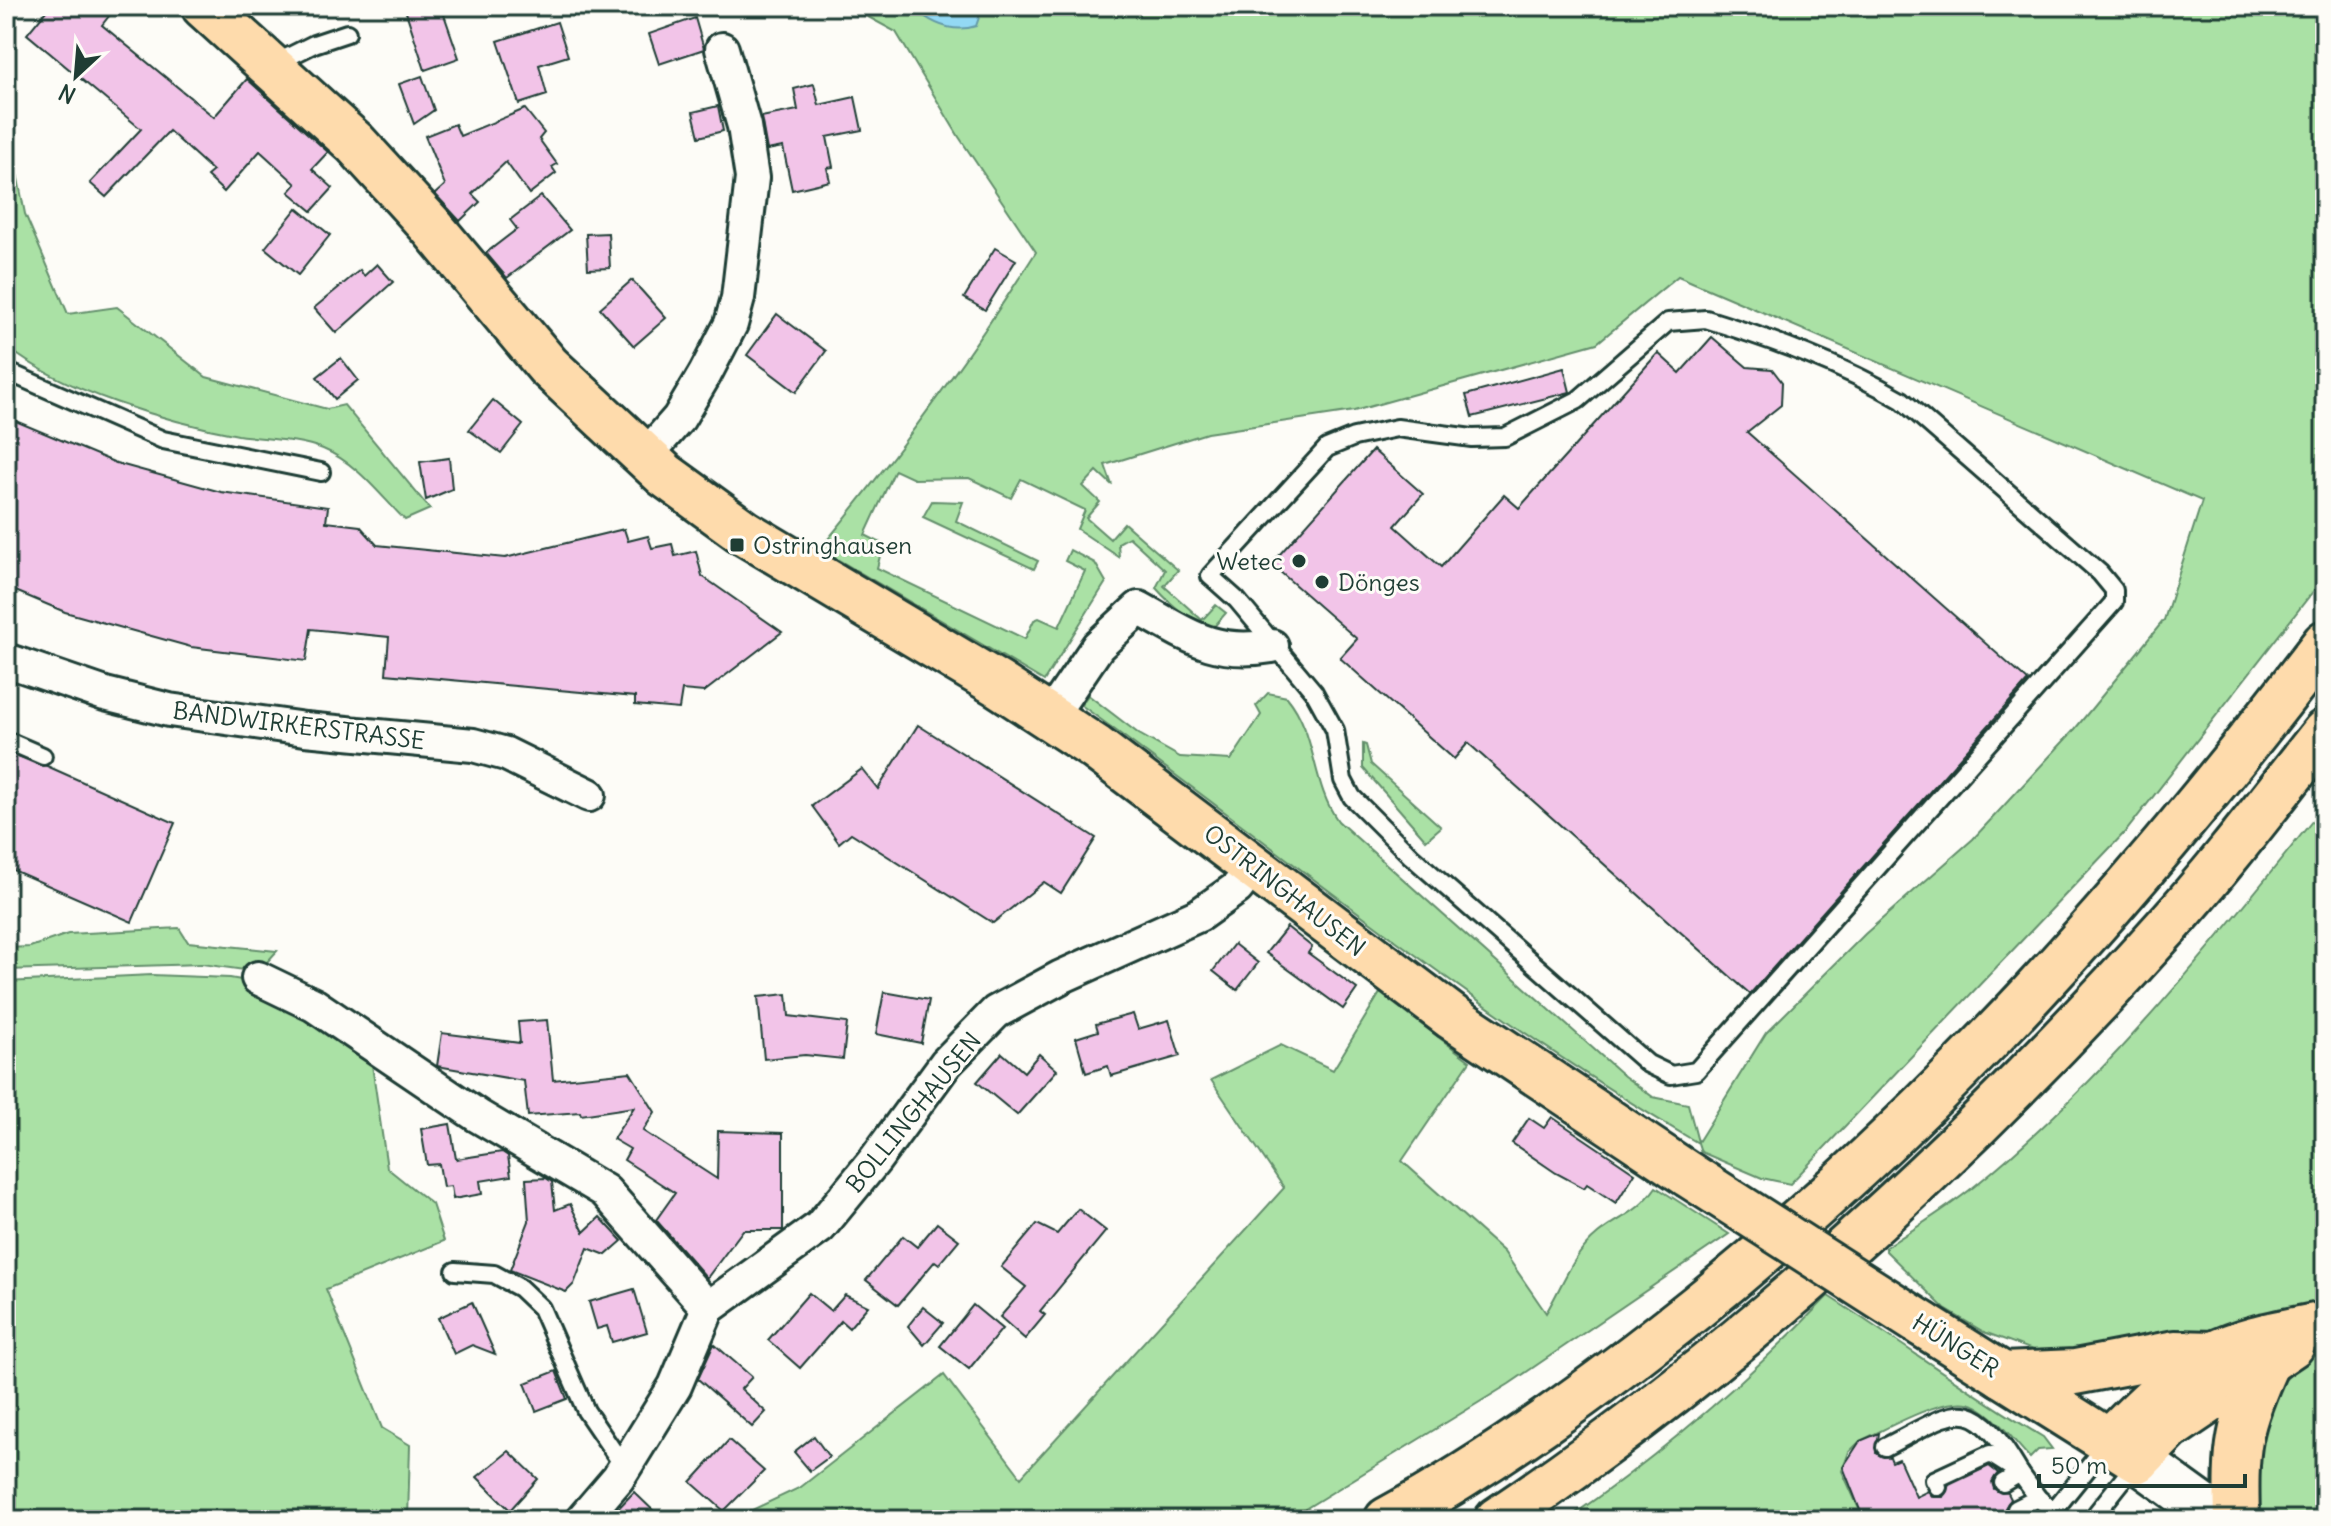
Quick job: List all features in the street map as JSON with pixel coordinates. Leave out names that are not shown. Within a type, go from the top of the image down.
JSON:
[{"type":"main road","name":"OSTRINGHAUSEN","points":[[204,6],[272,65],[389,178],[548,366],[644,458],[745,533],[1050,717],[1144,782],[1465,1026],[1689,1175]]},
{"type":"main road","points":[[1387,1520],[1446,1488],[1615,1371],[1755,1259],[1888,1142],[2004,1026],[2129,889],[2325,643]]},
{"type":"main road","points":[[1497,1520],[1590,1458],[1726,1352],[1928,1176],[2029,1075],[2170,923],[2325,732]]},
{"type":"main road","points":[[2281,787],[2325,748]]},
{"type":"main road","name":"HÜNGER","points":[[1689,1175],[2124,1451],[2221,1520]]},
{"type":"main road","points":[[2124,1451],[2151,1400],[2215,1354],[2259,1338],[2325,1327]]},
{"type":"main road","points":[[2124,1451],[2169,1428],[2268,1360],[2325,1327]]},
{"type":"main road","points":[[2003,1375],[2075,1372],[2175,1353],[2215,1354]]},
{"type":"main road","points":[[2237,1520],[2239,1432],[2268,1360]]},
{"type":"street","points":[[644,458],[679,418],[705,374],[731,324],[738,298],[752,178],[744,126],[722,49]]},
{"type":"street","points":[[1050,717],[1098,646],[1139,608],[1205,644],[1228,650],[1272,646]]},
{"type":"street","name":"BANDWIRKERSTRASSE","points":[[6,660],[105,694],[169,710],[305,729],[473,745],[506,754],[589,795]]},
{"type":"street","name":"BOLLINGHAUSEN","points":[[708,1308],[820,1227],[875,1160],[946,1063],[996,1012],[1061,977],[1199,915],[1237,888],[1254,866]]},
{"type":"street","points":[[258,978],[314,1005],[478,1116],[605,1191],[708,1308],[675,1386],[624,1467],[582,1520]]},
{"type":"lane","points":[[272,65],[314,44],[347,33]]},
{"type":"lane","points":[[1706,319],[1769,338],[1865,379],[1902,400],[2100,573],[2114,590],[2114,602],[2102,620],[1696,1071],[1671,1075],[1648,1064],[1411,856],[1352,797],[1343,780],[1335,730],[1314,692],[1272,646],[1237,600],[1210,576],[1327,448],[1354,437],[1397,428],[1472,438],[1505,437],[1578,400],[1668,322],[1706,319]]},
{"type":"lane","points":[[6,371],[163,440],[321,472]]},
{"type":"lane","points":[[6,740],[43,756]]},
{"type":"lane","points":[[455,1271],[494,1274],[520,1288],[541,1308],[586,1411],[624,1467]]},
{"type":"lane","points":[[1885,1447],[1951,1413],[1965,1412],[1986,1424],[2000,1439],[2020,1473],[2056,1517],[2124,1451]]},
{"type":"lane","points":[[2091,1520],[2124,1451]]},
{"type":"lane","points":[[1938,1487],[1934,1480],[1990,1454],[2020,1473]]},
{"type":"lane","points":[[2003,1483],[2020,1473]]},
{"type":"lane","points":[[2016,1509],[2038,1498]]},
{"type":"green space","points":[[848,6],[2325,6],[2325,576],[2127,830],[1790,1184],[1762,1178],[1701,1152],[1698,1143],[1538,1042],[1384,932],[1081,705],[1088,695],[1139,734],[1180,757],[1231,760],[1261,715],[1256,706],[1268,693],[1287,697],[1304,726],[1323,791],[1338,821],[1624,1076],[1653,1097],[1688,1104],[1698,1142],[1766,1033],[1865,934],[1973,839],[2075,729],[2164,620],[2202,501],[1678,276],[1597,343],[1354,411],[1207,433],[1105,465],[1112,485],[1097,471],[1083,486],[1100,502],[1086,518],[1110,539],[1124,523],[1178,570],[1164,586],[1202,620],[1216,605],[1226,613],[1212,629],[1182,612],[1156,588],[1165,570],[1129,537],[1118,543],[1119,557],[1077,529],[1085,510],[1021,479],[1011,498],[969,478],[914,479],[895,470],[865,535],[883,544],[877,568],[1025,639],[1034,620],[1039,618],[1059,627],[1085,571],[1065,561],[1070,550],[1095,563],[1106,582],[1044,681],[820,549],[932,404],[1036,252],[959,137],[896,32]]},
{"type":"green space","points":[[6,118],[25,214],[68,314],[117,307],[206,377],[327,409],[344,405],[430,509],[405,520],[357,471],[323,449],[292,441],[238,435],[149,413],[85,391],[29,362],[6,346]]},
{"type":"green space","points":[[932,501],[963,502],[956,521],[1038,561],[1034,569],[923,517]]},
{"type":"green space","points":[[1363,744],[1366,745],[1371,764],[1441,827],[1426,840],[1363,768]]},
{"type":"green space","points":[[2325,805],[2325,1305],[2129,1347],[2049,1356],[1984,1332],[1945,1309],[1886,1251],[1886,1247],[1976,1185],[2070,1100],[2204,954]]},
{"type":"green space","points":[[179,928],[188,942],[277,951],[258,972],[202,964],[6,970],[6,948],[30,947],[68,934]]},
{"type":"green space","points":[[152,975],[230,978],[258,983],[370,1051],[387,1168],[432,1204],[444,1241],[326,1289],[382,1428],[410,1445],[408,1520],[6,1520],[6,982]]},
{"type":"green space","points":[[1380,993],[1470,1061],[1402,1161],[1504,1252],[1546,1313],[1574,1261],[1589,1243],[1636,1209],[1656,1187],[1729,1234],[1509,1384],[1287,1520],[731,1520],[801,1487],[944,1375],[1021,1477],[1284,1188],[1211,1080],[1281,1045],[1333,1070]]},
{"type":"green space","points":[[1828,1296],[2043,1437],[2052,1449],[2038,1450],[2030,1458],[1984,1411],[1965,1403],[1951,1403],[1935,1407],[1860,1441],[1849,1452],[1842,1471],[1864,1520],[1566,1520],[1703,1415]]},
{"type":"green space","points":[[2325,1349],[2325,1520],[2272,1520],[2256,1506],[2250,1481],[2274,1391],[2301,1364]]},
{"type":"water","points":[[911,6],[983,6],[976,26],[958,28],[933,21]]},
{"type":"building","points":[[50,6],[96,6],[109,16],[102,25],[214,117],[247,79],[328,152],[312,169],[333,188],[312,211],[289,192],[296,184],[260,151],[224,192],[207,176],[213,171],[169,131],[106,197],[90,183],[141,129],[27,34]]},
{"type":"building","points":[[404,6],[441,6],[459,58],[425,70]]},
{"type":"building","points":[[695,18],[704,49],[659,64],[649,34]]},
{"type":"building","points":[[557,22],[568,56],[539,65],[547,95],[519,104],[498,41]]},
{"type":"building","points":[[422,76],[434,110],[414,124],[399,84]]},
{"type":"building","points":[[814,84],[819,105],[855,97],[862,130],[827,137],[833,167],[827,168],[830,181],[792,190],[783,147],[767,150],[761,117],[798,110],[794,89]]},
{"type":"building","points":[[718,106],[723,131],[699,137],[693,112]]},
{"type":"building","points":[[525,109],[544,133],[539,139],[557,164],[552,167],[556,173],[529,194],[506,162],[472,194],[480,202],[460,221],[435,194],[445,185],[425,136],[455,124],[460,136]]},
{"type":"building","points":[[541,196],[570,230],[507,278],[486,253],[517,229],[510,220]]},
{"type":"building","points":[[297,208],[330,235],[298,275],[265,248]]},
{"type":"building","points":[[608,233],[610,268],[588,269],[586,234]]},
{"type":"building","points":[[995,248],[1016,260],[985,310],[964,298]]},
{"type":"building","points":[[377,264],[393,282],[336,333],[314,308],[360,270],[364,276]]},
{"type":"building","points":[[632,280],[666,318],[634,346],[600,308]]},
{"type":"building","points":[[777,314],[826,351],[796,392],[747,355]]},
{"type":"building","points":[[1712,337],[1747,367],[1772,369],[1782,382],[1781,405],[1747,432],[2028,681],[1750,994],[1468,743],[1454,759],[1340,658],[1357,639],[1271,564],[1373,450],[1423,494],[1395,526],[1441,567],[1504,495],[1519,508],[1658,353],[1680,373]]},
{"type":"building","points":[[341,358],[358,380],[335,399],[317,377]]},
{"type":"building","points":[[1564,368],[1570,392],[1472,417],[1466,395]]},
{"type":"building","points":[[493,400],[523,425],[501,453],[469,430]]},
{"type":"building","points":[[6,417],[116,463],[221,492],[328,507],[326,522],[360,526],[377,545],[505,558],[624,529],[628,541],[648,536],[652,548],[672,544],[675,556],[696,551],[702,576],[782,632],[704,692],[682,690],[679,709],[635,705],[635,697],[386,674],[389,637],[311,629],[306,661],[191,647],[65,612],[6,587]]},
{"type":"building","points":[[449,458],[452,489],[426,500],[420,462]]},
{"type":"building","points":[[918,725],[1096,838],[1061,893],[1044,882],[993,923],[851,833],[839,843],[812,806],[862,769],[878,789]]},
{"type":"building","points":[[6,752],[47,766],[175,823],[132,922],[6,867]]},
{"type":"building","points":[[1287,927],[1312,947],[1308,953],[1357,989],[1343,1009],[1266,953]]},
{"type":"building","points":[[1234,944],[1258,963],[1237,990],[1213,971]]},
{"type":"building","points":[[884,992],[929,1000],[921,1043],[876,1034]]},
{"type":"building","points":[[787,994],[789,1016],[847,1023],[843,1059],[805,1055],[764,1059],[758,997]]},
{"type":"building","points":[[1133,1014],[1138,1029],[1169,1020],[1180,1056],[1111,1076],[1108,1066],[1086,1073],[1076,1038],[1098,1031],[1096,1024]]},
{"type":"building","points":[[547,1020],[553,1080],[630,1072],[655,1112],[643,1131],[717,1179],[718,1131],[783,1133],[783,1230],[743,1230],[707,1278],[656,1220],[675,1193],[624,1160],[630,1149],[613,1139],[634,1107],[581,1115],[580,1112],[528,1116],[524,1081],[437,1066],[442,1033],[520,1043],[518,1022]]},
{"type":"building","points":[[1002,1053],[1024,1072],[1039,1054],[1057,1070],[1017,1115],[977,1082]]},
{"type":"building","points":[[1552,1117],[1635,1173],[1616,1203],[1587,1184],[1584,1188],[1556,1173],[1512,1143],[1529,1118],[1544,1128]]},
{"type":"building","points":[[450,1124],[456,1159],[502,1152],[508,1156],[511,1176],[480,1181],[482,1194],[453,1199],[451,1186],[443,1187],[439,1164],[427,1165],[421,1129]]},
{"type":"building","points":[[546,1178],[552,1182],[555,1210],[570,1204],[584,1232],[600,1217],[622,1241],[606,1255],[588,1248],[574,1284],[566,1292],[510,1270],[529,1221],[526,1179]]},
{"type":"building","points":[[1078,1209],[1106,1231],[1040,1311],[1045,1315],[1025,1339],[1000,1317],[1026,1287],[1001,1267],[1037,1224],[1057,1234]]},
{"type":"building","points":[[937,1223],[959,1240],[939,1264],[935,1261],[898,1305],[866,1280],[903,1236],[917,1247]]},
{"type":"building","points":[[634,1289],[647,1332],[612,1342],[607,1326],[597,1329],[589,1302]]},
{"type":"building","points":[[809,1293],[831,1311],[845,1295],[868,1306],[849,1328],[841,1321],[800,1368],[768,1340]]},
{"type":"building","points":[[472,1302],[495,1354],[472,1345],[454,1354],[438,1318]]},
{"type":"building","points":[[973,1305],[1002,1329],[969,1369],[940,1346]]},
{"type":"building","points":[[923,1307],[943,1323],[924,1345],[908,1326]]},
{"type":"building","points":[[714,1344],[752,1377],[741,1389],[766,1412],[752,1427],[698,1379]]},
{"type":"building","points":[[556,1371],[567,1399],[536,1411],[525,1383]]},
{"type":"building","points":[[1879,1433],[1876,1453],[1890,1457],[1892,1462],[1899,1459],[1916,1497],[1928,1491],[1933,1497],[1943,1497],[1949,1485],[1989,1466],[1998,1473],[1992,1482],[1994,1489],[2008,1493],[2011,1499],[2005,1508],[2007,1515],[2021,1520],[1864,1520],[1843,1467],[1860,1441]]},
{"type":"building","points":[[814,1436],[829,1457],[810,1471],[794,1452]]},
{"type":"building","points":[[729,1440],[764,1471],[724,1511],[691,1482]]},
{"type":"building","points":[[509,1451],[538,1479],[510,1510],[477,1477]]},
{"type":"building","points":[[634,1492],[663,1520],[607,1520]]},
{"type":"place","name":"Ostringhausen","points":[[737,545]]},
{"type":"place","name":"Wetec","points":[[1299,561]]},
{"type":"place","name":"Dönges","points":[[1322,582]]}]
